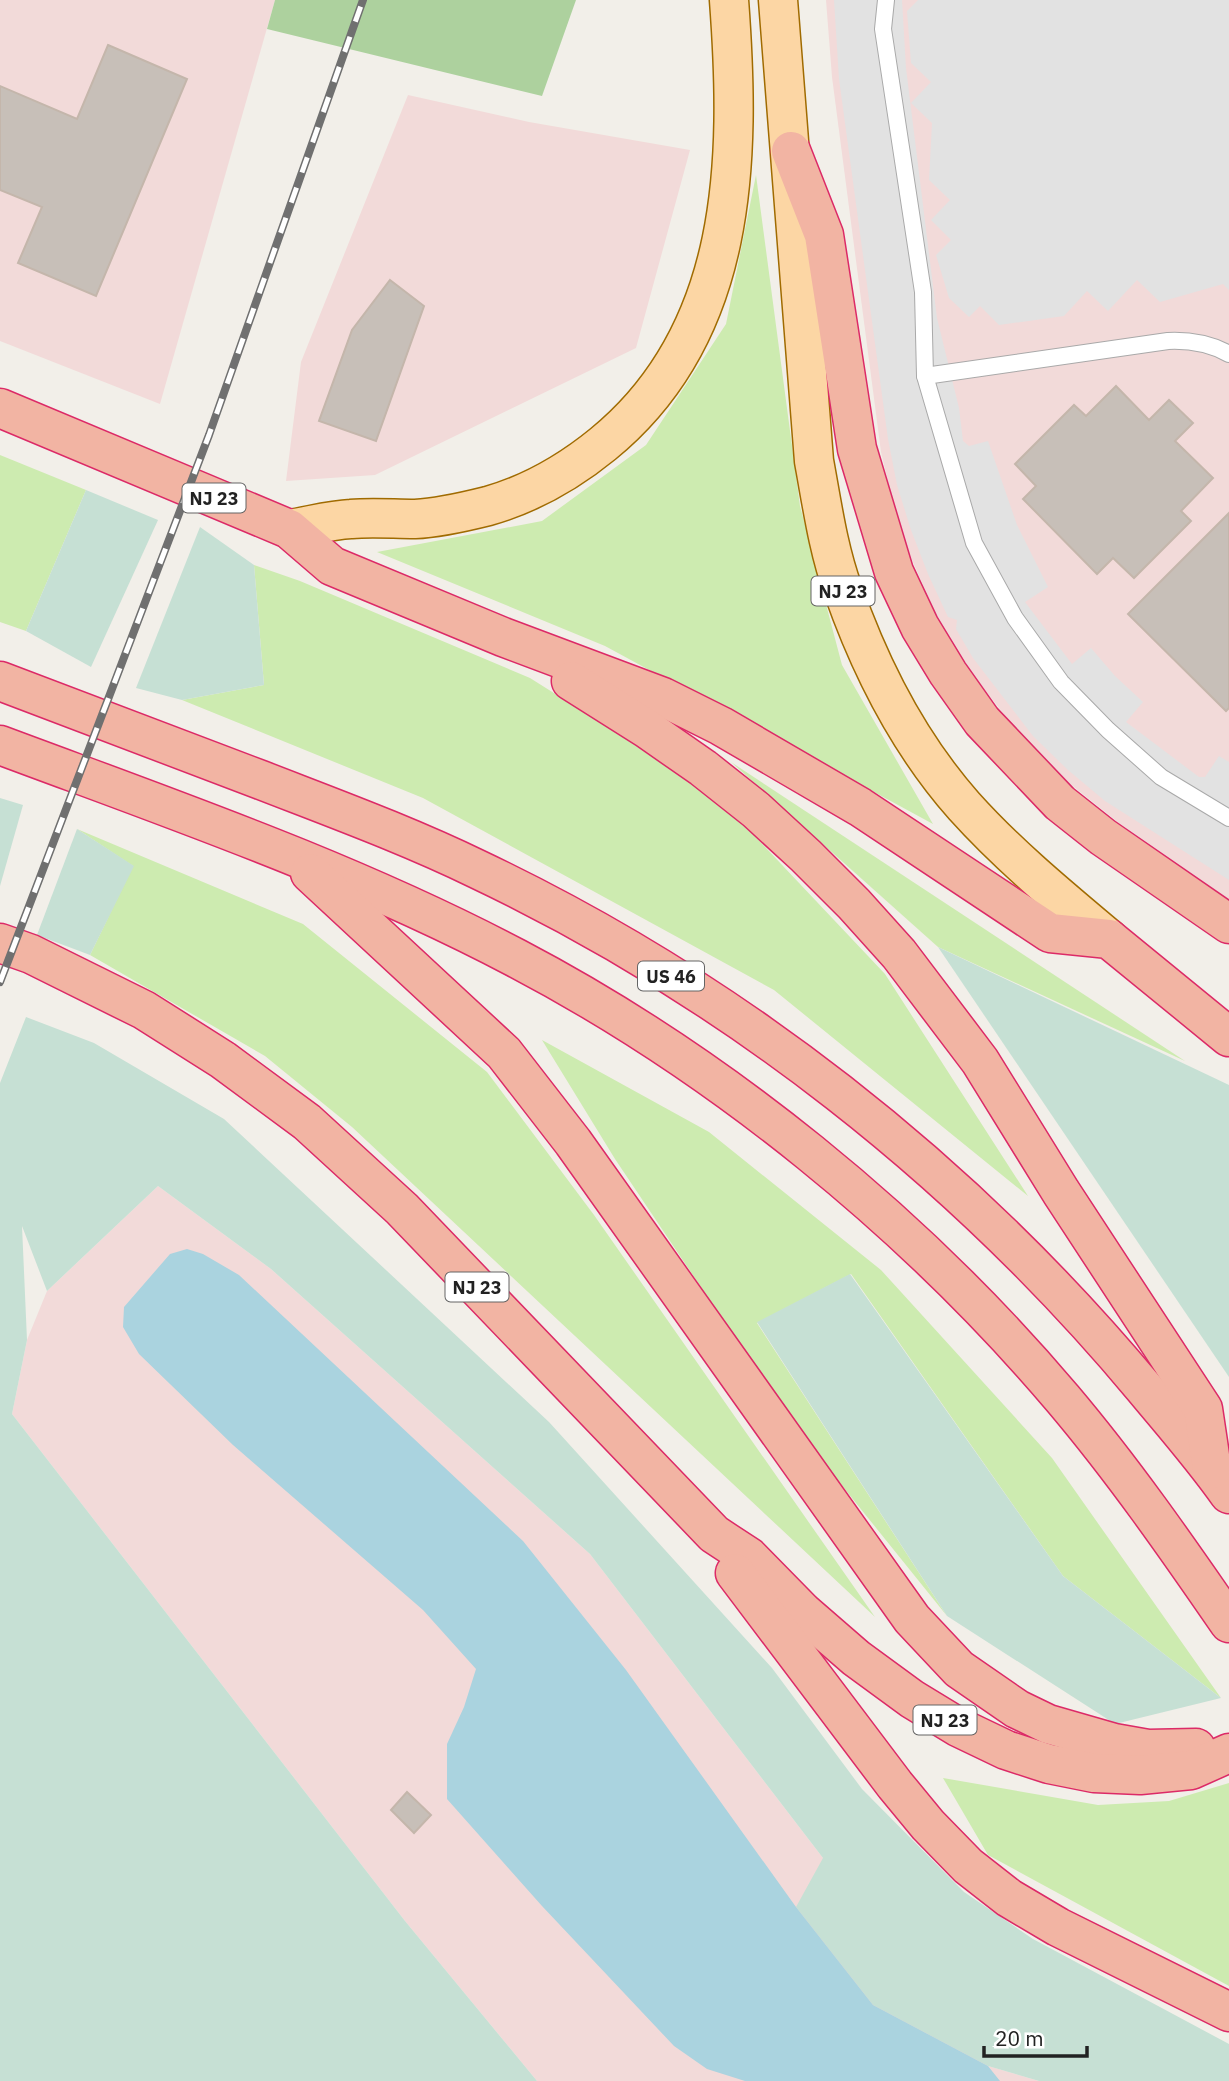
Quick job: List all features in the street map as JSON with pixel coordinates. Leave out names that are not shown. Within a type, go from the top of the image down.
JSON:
[{"type":"highway","points":[[791,151],[824,235],[857,449],[894,572],[920,627],[982,721],[1060,803],[1103,837],[1229,924]]},
{"type":"highway","name":"NJ 23","points":[[0,408],[289,529]]},
{"type":"highway","points":[[289,529],[332,566],[503,637],[663,697],[721,726],[860,807],[1050,933],[1109,939]]},
{"type":"highway","points":[[503,637],[647,729],[713,776],[806,856],[855,904],[899,954],[980,1061],[1061,1192],[1203,1409],[1220,1482]]},
{"type":"highway","name":"US 46","points":[[0,681],[386,829],[476,869],[564,913],[733,1015],[816,1074],[974,1206],[1046,1277],[1090,1326],[1220,1482]]},
{"type":"highway","points":[[0,745],[286,852],[391,898],[518,959],[637,1029],[716,1082],[865,1200],[1000,1329],[1053,1387],[1119,1468],[1229,1623]]},
{"type":"highway","points":[[286,852],[505,1053],[573,1142],[912,1619],[959,1670],[1017,1709],[1080,1735],[1148,1749],[1191,1747],[1229,1753]]},
{"type":"highway","name":"NJ 23","points":[[1109,939],[1229,1037]]},
{"type":"highway","name":"NJ 23","points":[[0,943],[32,954],[144,1010],[223,1060],[307,1122],[402,1209],[714,1534],[749,1557],[856,1658],[912,1699],[958,1727],[1006,1750],[1049,1764],[1094,1773],[1140,1775],[1191,1770],[1229,1753]]},
{"type":"highway","points":[[714,1534],[732,1569],[895,1785],[928,1825],[968,1866],[1009,1898],[1058,1927],[1229,2012]]},
{"type":"main road","points":[[289,529],[350,519],[430,517],[490,505],[525,492],[558,475],[609,439],[644,404],[667,375],[702,310],[725,220],[733,165],[735,125],[729,0]]},
{"type":"main road","name":"NJ 23","points":[[778,0],[814,461],[842,588],[864,645],[892,701],[924,754],[964,806],[1053,892],[1109,939]]},
{"type":"lane","points":[[886,0],[883,29],[923,292],[925,376],[974,543],[1015,618],[1062,682],[1108,730],[1161,776],[1229,818]]},
{"type":"lane","points":[[925,376],[1168,341],[1203,343],[1229,354]]},
{"type":"shaded area","points":[[0,0],[275,0],[160,404],[0,341]]},
{"type":"shaded area","points":[[826,0],[1229,0],[1229,899],[1119,823],[1069,783],[1024,740],[974,676],[935,612],[912,560],[895,511],[881,452],[832,77]]},
{"type":"shaded area","points":[[834,0],[902,0],[906,68],[937,318],[959,408],[963,441],[969,446],[988,441],[1017,525],[1048,587],[1025,602],[1072,664],[1091,648],[1115,676],[1143,702],[1126,722],[1199,777],[1205,777],[1219,756],[1229,762],[1229,880],[1105,801],[1033,736],[973,658],[956,629],[957,620],[948,617],[928,574],[897,485],[888,439],[839,79]]},
{"type":"shaded area","points":[[918,0],[1229,0],[1229,290],[1223,284],[1160,302],[1137,280],[1108,311],[1087,291],[1064,316],[999,325],[980,306],[969,317],[949,298],[936,255],[951,240],[931,220],[950,200],[929,180],[932,123],[911,103],[931,82],[911,63],[907,11]]},
{"type":"shaded area","points":[[408,95],[529,122],[690,150],[636,348],[375,475],[286,481],[301,362]]},
{"type":"shaded area","points":[[158,1186],[271,1269],[590,1554],[823,1858],[988,2066],[1039,2081],[537,2081],[405,1921],[12,1414],[27,1340],[47,1291]]},
{"type":"green space","points":[[275,0],[576,0],[542,96],[267,29]]},
{"type":"green space","points":[[756,175],[800,506],[842,665],[933,824],[605,646],[377,552],[542,521],[646,445],[726,324]]},
{"type":"green space","points":[[0,455],[86,490],[26,631],[0,622]]},
{"type":"green space","points":[[86,490],[158,520],[91,667],[26,631]]},
{"type":"green space","points":[[200,527],[254,565],[264,685],[182,700],[136,688]]},
{"type":"green space","points":[[254,565],[300,581],[530,678],[716,795],[885,974],[1028,1196],[774,990],[423,798],[182,700],[264,685]]},
{"type":"green space","points":[[731,762],[1185,1061],[938,947]]},
{"type":"green space","points":[[0,798],[23,805],[0,886]]},
{"type":"green space","points":[[77,829],[303,924],[487,1072],[594,1215],[875,1617],[352,1127],[265,1056],[90,955],[133,866]]},
{"type":"green space","points":[[77,829],[134,866],[90,955],[37,935]]},
{"type":"green space","points":[[938,947],[1229,1085],[1229,1377]]},
{"type":"green space","points":[[26,1017],[94,1043],[224,1119],[549,1422],[772,1668],[862,1789],[964,1892],[1033,1939],[1229,2044],[1229,2081],[1039,2081],[988,2066],[873,2005],[796,1907],[823,1858],[590,1554],[271,1269],[158,1186],[47,1291],[22,1226],[27,1340],[12,1414],[405,1921],[537,2081],[0,2081],[0,1083]]},
{"type":"green space","points":[[542,1040],[709,1132],[881,1270],[1052,1458],[1221,1698],[1063,1576],[851,1274],[757,1323],[947,1616],[794,1426],[615,1159]]},
{"type":"green space","points":[[850,1274],[1063,1576],[1221,1698],[1115,1724],[947,1616],[757,1322]]},
{"type":"green space","points":[[943,1778],[1098,1805],[1169,1801],[1229,1783],[1229,1986],[988,1855]]},
{"type":"water","points":[[187,1249],[203,1254],[239,1275],[523,1541],[626,1670],[796,1907],[873,2005],[988,2066],[1000,2081],[745,2081],[707,2069],[674,2046],[542,1906],[447,1799],[447,1744],[464,1707],[476,1669],[423,1610],[233,1445],[139,1354],[123,1327],[124,1307],[170,1254]]},
{"type":"building","points":[[108,45],[187,79],[96,296],[18,263],[42,207],[0,190],[0,86],[77,119]]},
{"type":"building","points":[[390,280],[424,306],[376,441],[319,421],[352,330]]},
{"type":"building","points":[[1116,386],[1149,420],[1169,400],[1193,423],[1175,441],[1213,478],[1181,511],[1191,521],[1134,578],[1113,558],[1097,574],[1023,499],[1036,486],[1015,464],[1074,405],[1086,416]]},
{"type":"building","points":[[1229,513],[1229,708],[1226,711],[1128,614]]},
{"type":"building","points":[[407,1792],[431,1815],[414,1833],[391,1810]]},
{"type":"railway","points":[[0,982],[209,435],[363,0]]}]
